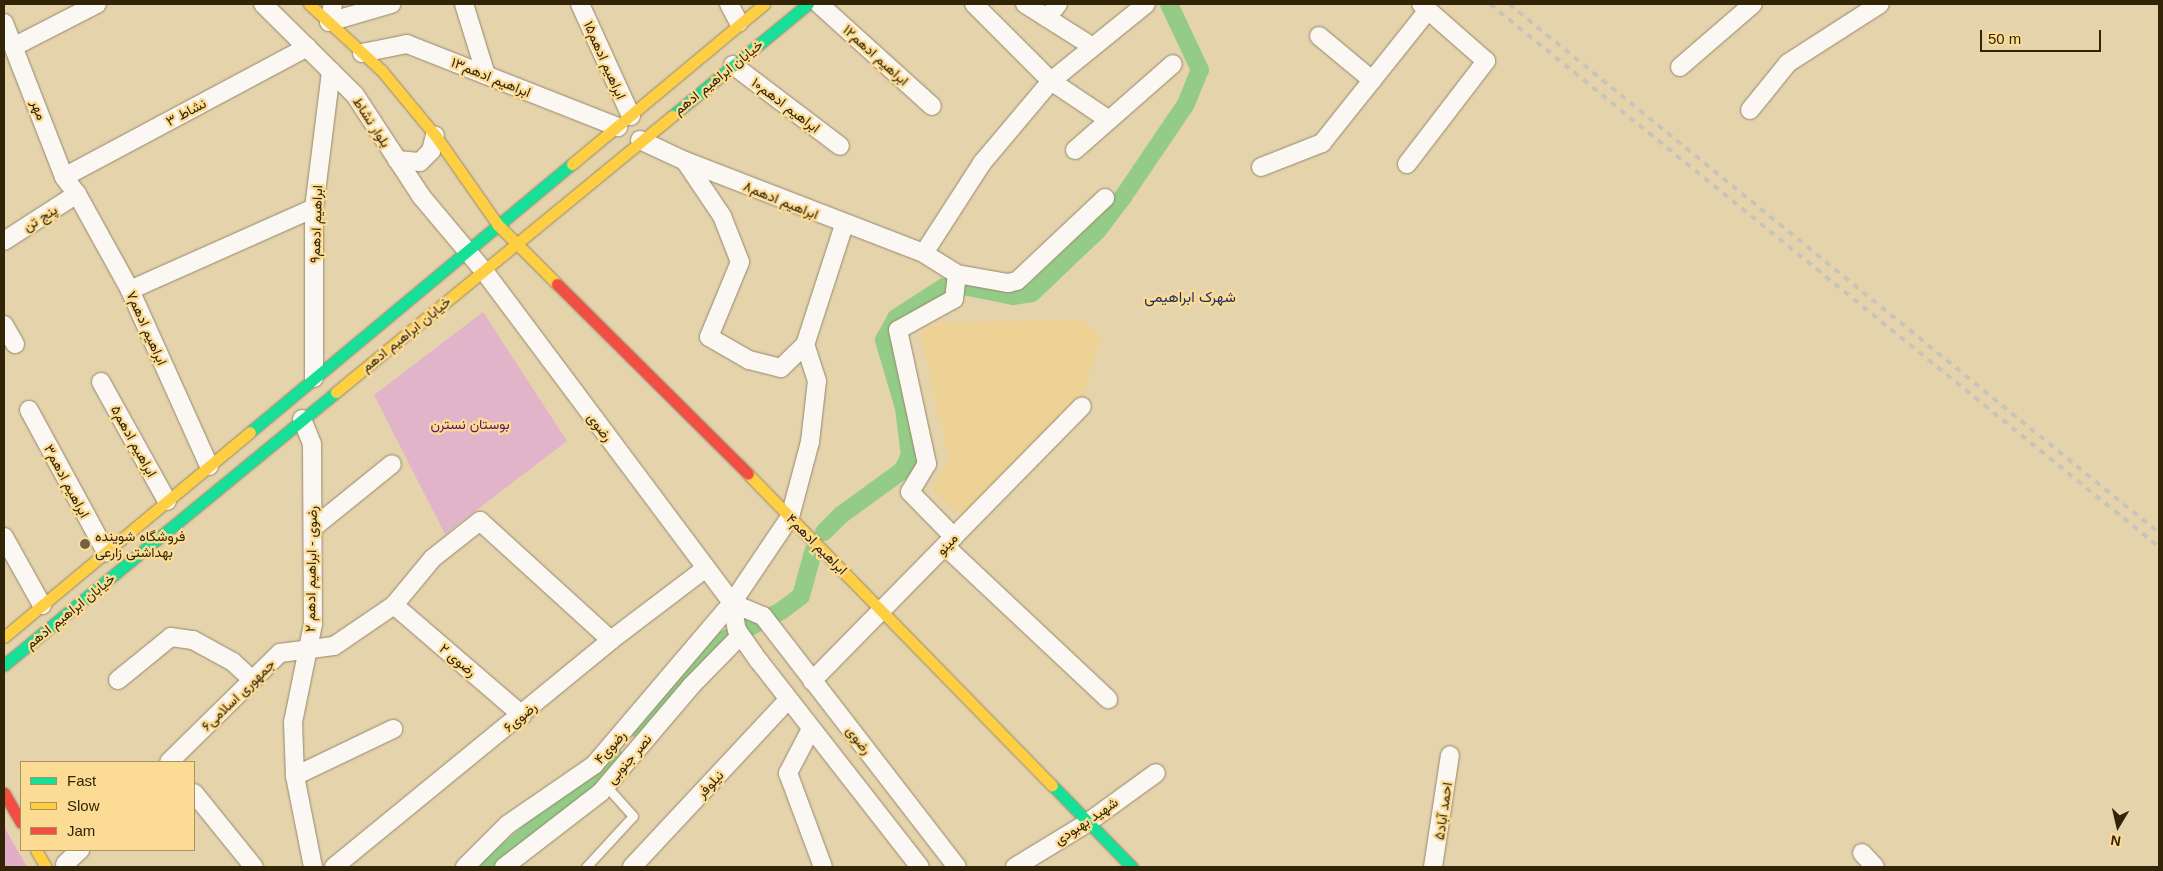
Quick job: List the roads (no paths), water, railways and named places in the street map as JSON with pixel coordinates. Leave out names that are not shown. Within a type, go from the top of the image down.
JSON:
[{"type":"street","points":[[15,46],[97,4]]},
{"type":"street","name":"بلوار نشاط","points":[[263,4],[355,94],[421,196],[467,251]]},
{"type":"street","points":[[310,4],[382,72],[435,135],[498,225]]},
{"type":"street","points":[[329,22],[334,4]]},
{"type":"street","points":[[329,22],[390,4]]},
{"type":"street","points":[[464,4],[486,75]]},
{"type":"street","name":"ابراهیم ادهم۱۵","points":[[580,4],[624,121]]},
{"type":"street","points":[[729,4],[739,23]]},
{"type":"street","name":"خیابان ابراهیم ادهم","points":[[4,637],[764,4]]},
{"type":"street","name":"خیابان ابراهیم ادهم","points":[[4,665],[484,271],[640,140],[808,4]]},
{"type":"street","name":"ابراهیم ادهم۱۲","points":[[819,4],[932,106]]},
{"type":"street","points":[[974,4],[1051,81],[1109,120]]},
{"type":"street","points":[[1025,4],[1093,47]]},
{"type":"street","points":[[1047,18],[1058,4]]},
{"type":"street","points":[[924,253],[982,163],[1051,81],[1146,4]]},
{"type":"street","points":[[1680,67],[1753,4]]},
{"type":"street","points":[[1750,110],[1788,63],[1880,4]]},
{"type":"street","points":[[1261,167],[1322,144],[1372,80],[1424,7],[1486,60],[1406,164]]},
{"type":"street","name":"مهر","points":[[4,23],[15,46],[64,177],[77,194]]},
{"type":"street","points":[[1319,36],[1372,80]]},
{"type":"street","name":"ابراهیم ادهم۱۳","points":[[362,52],[407,44],[486,75],[624,121]]},
{"type":"street","name":"نشاط ۳","points":[[64,177],[307,47]]},
{"type":"street","points":[[1074,150],[1174,64]]},
{"type":"street","name":"ابراهیم ادهم۱۰","points":[[733,65],[840,146]]},
{"type":"street","name":"ابراهیم ادهم۹","points":[[314,378],[314,208],[331,71]]},
{"type":"street","points":[[397,160],[420,162],[431,151],[435,135]]},
{"type":"street","name":"ابراهیم ادهم۸","points":[[640,140],[685,161],[844,225],[924,253],[957,274]]},
{"type":"street","points":[[685,161],[722,216],[740,262],[709,338],[750,360],[780,368],[805,345],[844,225]]},
{"type":"street","name":"پنج تن","points":[[4,241],[77,194]]},
{"type":"street","name":"ابراهیم ادهم۷","points":[[77,194],[130,290],[208,466]]},
{"type":"street","points":[[1104,198],[1017,281],[1008,283],[957,274],[954,299],[898,330],[927,464],[910,492],[949,541],[1108,699]]},
{"type":"street","points":[[130,290],[314,208]]},
{"type":"street","name":"ابراهیم ادهم۴","points":[[498,225],[883,609],[1132,867]]},
{"type":"street","name":"رضوی","points":[[467,251],[484,271],[732,603],[740,636],[920,867]]},
{"type":"street","points":[[4,325],[15,344]]},
{"type":"street","name":"رضوی۴","points":[[465,867],[507,825],[594,765],[732,603],[790,516],[810,442],[817,381],[805,345]]},
{"type":"street","name":"ابراهیم ادهم۵","points":[[100,382],[167,501]]},
{"type":"street","name":"مینو","points":[[812,681],[1082,406]]},
{"type":"street","name":"ابراهیم ادهم۳","points":[[29,410],[106,552]]},
{"type":"street","name":"رضوی - ابراهیم ادهم ۲","points":[[302,419],[312,444],[314,527],[313,624],[293,722],[295,776],[313,867]]},
{"type":"street","points":[[314,527],[392,464]]},
{"type":"street","name":"جمهوری اسلامی۶","points":[[170,761],[280,653],[308,651],[334,646],[394,605],[433,558],[480,521],[610,640]]},
{"type":"street","points":[[4,536],[42,605]]},
{"type":"street","name":"رضوی۶","points":[[334,867],[522,715],[610,640],[706,568]]},
{"type":"street","name":"رضوی","points":[[732,603],[763,616],[918,821],[957,867]]},
{"type":"street","name":"رضوی ۲","points":[[394,605],[522,715]]},
{"type":"street","points":[[118,680],[171,636],[193,640],[233,662],[252,680]]},
{"type":"street","name":"نصر جنوبی","points":[[504,867],[606,786],[692,685],[740,636]]},
{"type":"street","name":"نیلوفر","points":[[632,867],[788,700]]},
{"type":"street","points":[[295,776],[393,729]]},
{"type":"street","points":[[811,729],[788,773],[823,867]]},
{"type":"street","name":"احمد آباد۵","points":[[1431,865],[1450,755]]},
{"type":"street","name":"شهید بهبودی","points":[[1015,867],[1088,823],[1156,773]]},
{"type":"street","points":[[4,793],[20,821]]},
{"type":"street","points":[[195,794],[254,867]]},
{"type":"street","points":[[897,839],[918,821]]},
{"type":"street","points":[[37,851],[46,867]]},
{"type":"street","points":[[65,864],[79,851]]},
{"type":"street","points":[[1862,852],[1875,867]]},
{"type":"lane","points":[[586,867],[632,816],[606,786]]},
{"type":"waterway","points":[[968,287],[1013,296],[1032,293],[1098,230],[1123,197],[1186,104],[1200,70],[1169,4]]},
{"type":"waterway","points":[[824,532],[841,515],[903,470],[910,455],[904,408],[884,340],[896,318],[944,287]]},
{"type":"waterway","points":[[636,728],[691,666],[724,640],[781,611],[801,596],[813,552]]},
{"type":"waterway","points":[[489,867],[597,774],[613,755]]},
{"type":"railway","points":[[1490,4],[2159,547]]},
{"type":"railway","points":[[1509,4],[2159,533]]},
{"type":"place","name":"فروشگاه شوینده بهداشتی زارعی","points":[[85,544]]},
{"type":"district","name":"شهرک ابراهیمی","points":[[1190,297]]},
{"type":"park label","name":"بوستان نسترن","points":[[470,424]]}]
